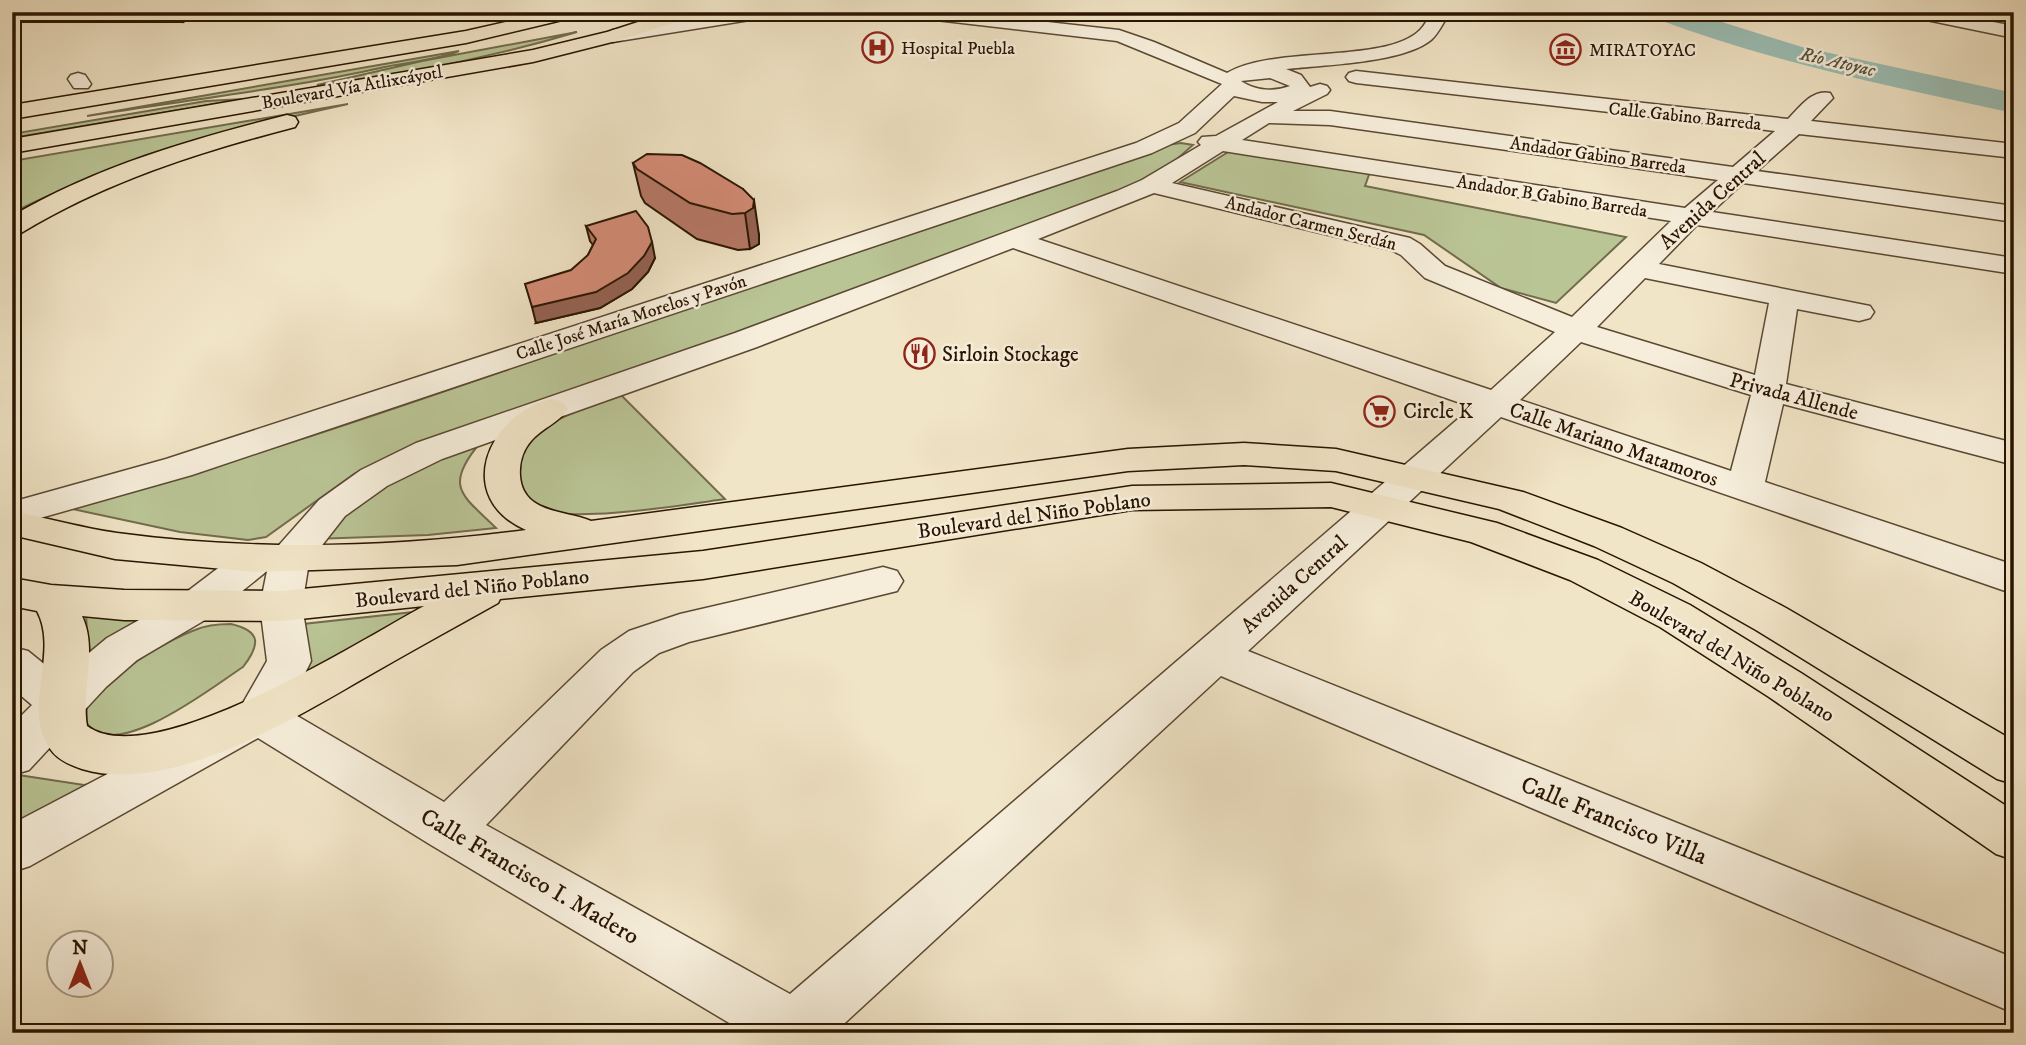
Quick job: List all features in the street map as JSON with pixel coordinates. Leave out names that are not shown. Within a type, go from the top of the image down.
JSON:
[{"type":"main road","name":"Boulevard Vía Atlixcáyotl","points":[[12,146],[533,56],[613,36],[671,15],[688,12]]},
{"type":"main road","name":"Boulevard Vía Atlixcáyotl","points":[[12,124],[465,46],[580,15]]},
{"type":"main road","points":[[12,112],[466,37],[580,15]]},
{"type":"main road","points":[[12,227],[79,190],[142,163],[221,138],[533,56]]},
{"type":"main road","points":[[12,91],[249,74]]},
{"type":"main road","points":[[551,409],[521,431],[503,456],[500,483],[513,506],[544,523],[586,531],[635,528]]},
{"type":"main road","name":"Boulevard del Niño Poblano","points":[[12,523],[116,546],[272,559],[457,552],[1128,460],[1244,454],[1336,460],[1483,532],[1584,570],[1675,616],[1785,685],[2014,838]]},
{"type":"main road","name":"Boulevard del Niño Poblano","points":[[32,595],[195,607],[281,606],[703,565],[1132,498],[1331,495],[1399,491],[1510,500],[1608,537],[1687,573],[1771,619],[2014,765]]},
{"type":"main road","points":[[32,595],[65,625],[67,664],[61,703],[65,735],[78,749],[96,755],[124,756],[157,751],[196,740],[259,716],[497,585]]},
{"type":"street","points":[[613,36],[768,12]]},
{"type":"street","points":[[12,756],[61,703],[122,649],[272,559],[332,508],[374,478],[429,451],[1016,240],[1151,185],[1265,116],[1300,89],[1300,84],[1287,76],[1264,72],[1233,81],[1189,66],[1167,52],[1145,43],[1119,36],[910,12]]},
{"type":"street","name":"Calle José María Morelos y Pavón","points":[[12,514],[179,467],[1174,136],[1201,116],[1233,81],[1263,66],[1344,58],[1390,49],[1425,36],[1441,12]]},
{"type":"street","points":[[1293,96],[1356,78],[1436,44],[1444,38],[1458,12]]},
{"type":"street","points":[[1912,12],[2014,32]]},
{"type":"street","points":[[1189,66],[1208,106]]},
{"type":"street","name":"Calle Gabino Barreda","points":[[1356,78],[1792,128],[2014,150]]},
{"type":"street","points":[[1330,118],[1392,82]]},
{"type":"street","name":"Avenida Central","points":[[795,1031],[1399,491],[1576,330],[1690,218],[1822,98]]},
{"type":"street","name":"Andador Gabino Barreda","points":[[1265,116],[1330,118],[2014,214]]},
{"type":"street","name":"Andador B Gabino Barreda","points":[[1174,136],[1690,218],[2014,266]]},
{"type":"street","name":"Andador Carmen Serdán","points":[[1151,185],[1407,246],[1413,249],[1423,265],[1435,272],[1576,330]]},
{"type":"street","name":"Calle Mariano Matamoros","points":[[1016,240],[2014,580]]},
{"type":"street","points":[[1639,268],[1859,312]]},
{"type":"street","points":[[1745,489],[1769,390],[1784,299]]},
{"type":"street","name":"Privada Allende","points":[[1576,330],[1769,390],[2014,454]]},
{"type":"street","points":[[12,850],[259,716],[279,684],[289,661],[272,559]]},
{"type":"street","points":[[449,830],[617,661],[644,642],[680,629],[883,581]]},
{"type":"street","name":"Calle Francisco Villa","points":[[1214,654],[2014,986]]},
{"type":"street","points":[[12,663],[61,703]]},
{"type":"street","name":"Calle Francisco I. Madero","points":[[259,716],[795,1031]]},
{"type":"green space","points":[[577,32],[448,64],[317,85],[422,61]]},
{"type":"green space","points":[[459,51],[432,59],[311,82],[87,116]]},
{"type":"green space","points":[[244,99],[12,138],[12,134],[206,101]]},
{"type":"green space","points":[[348,104],[177,148],[93,177],[12,213],[12,161]]},
{"type":"green space","points":[[1167,145],[1193,145],[1169,166],[1107,198],[762,326],[398,452],[354,474],[266,537],[248,540],[180,532],[63,507],[208,468],[351,423],[969,215]]},
{"type":"green space","points":[[1233,149],[1371,169],[1365,186],[1626,237],[1556,303],[1501,288],[1424,235],[1180,182]]},
{"type":"green space","points":[[620,394],[725,499],[627,512],[573,514],[534,508],[516,495],[519,456],[534,435],[578,410]]},
{"type":"green space","points":[[480,443],[468,458],[460,481],[467,499],[496,528],[428,535],[315,539],[385,481]]},
{"type":"green space","points":[[441,609],[315,671],[300,669],[303,624]]},
{"type":"green space","points":[[86,611],[167,619],[88,659]]},
{"type":"green space","points":[[231,624],[253,635],[255,646],[243,667],[211,689],[166,717],[143,728],[121,734],[102,734],[86,723],[84,710],[94,695],[136,662],[199,628]]},
{"type":"green space","points":[[12,774],[84,785],[130,776],[12,839]]},
{"type":"building","points":[[12,12],[182,12],[12,14]]},
{"type":"building","points":[[479,12],[501,12],[487,17],[472,15]]},
{"type":"building","points":[[647,154],[682,155],[700,163],[743,189],[754,200],[753,208],[745,213],[732,214],[690,203],[637,169],[633,163]]},
{"type":"building","points":[[636,211],[648,227],[652,242],[644,256],[628,273],[596,292],[532,307],[525,284],[571,270],[588,255],[596,239],[586,226]]},
{"type":"waterway","name":"Río Atoyac","points":[[1664,12],[1706,28],[1792,54],[2014,103]]},
{"type":"place","name":"Hospital Puebla","points":[[878,48]]},
{"type":"place","name":"MIRATOYAC","points":[[1566,50]]},
{"type":"place","name":"Sirloin Stockage","points":[[919,354]]},
{"type":"place","name":"Circle K","points":[[1380,411]]}]
